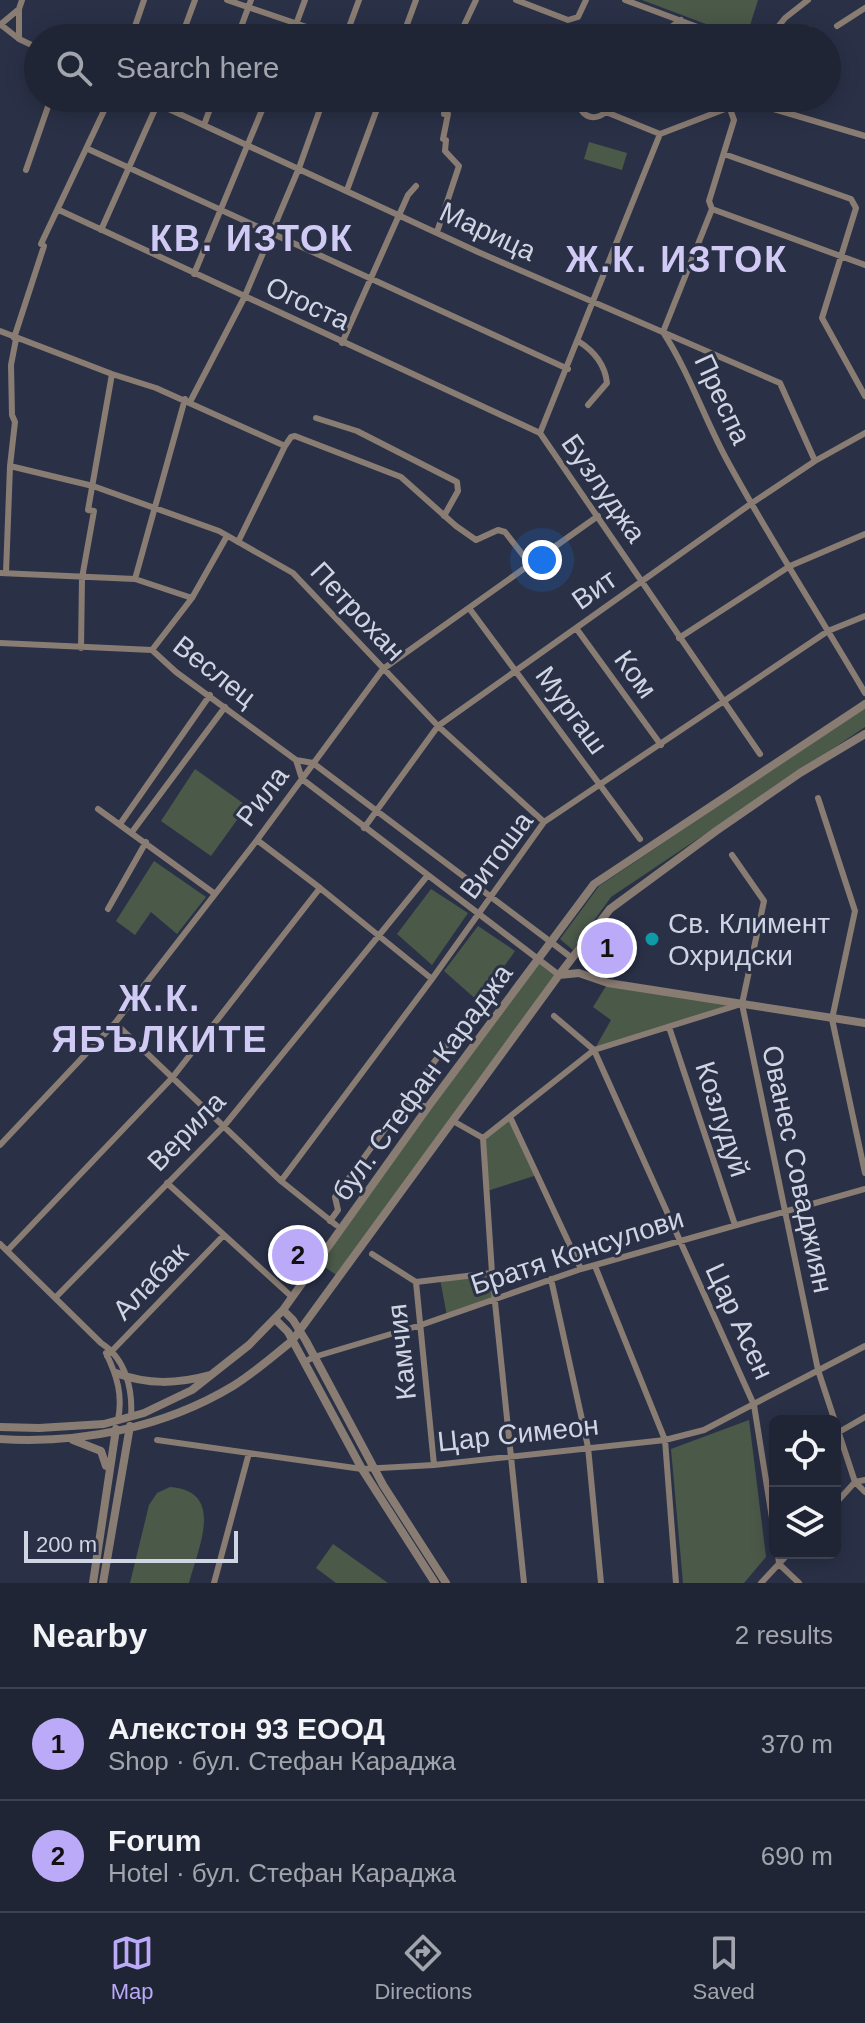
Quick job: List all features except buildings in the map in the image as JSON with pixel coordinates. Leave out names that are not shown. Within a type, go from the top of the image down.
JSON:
[{"type":"street","points":[[19,39],[22,0]]},
{"type":"street","points":[[136,24],[144,0]]},
{"type":"street","points":[[186,24],[195,0]]},
{"type":"street","points":[[227,0],[250,4],[297,23],[305,0]]},
{"type":"street","points":[[350,24],[359,0]]},
{"type":"street","points":[[407,24],[416,0]]},
{"type":"street","points":[[465,24],[476,0]]},
{"type":"street","points":[[516,0],[568,20],[578,17],[586,0]]},
{"type":"street","points":[[625,0],[691,24]]},
{"type":"street","points":[[780,24],[808,0]]},
{"type":"street","points":[[242,24],[250,4]]},
{"type":"street","points":[[840,24],[865,8]]},
{"type":"street","points":[[19,9],[0,24],[24,41]]},
{"type":"street","points":[[675,24],[681,20]]},
{"type":"street","points":[[26,170],[46,112]]},
{"type":"street","points":[[3,573],[15,422],[12,415],[11,365],[15,338],[44,246],[41,244],[104,112]]},
{"type":"street","points":[[101,230],[154,112]]},
{"type":"street","name":"Марица","points":[[180,112],[593,303],[780,383],[815,461]]},
{"type":"street","points":[[204,125],[209,112]]},
{"type":"street","points":[[194,274],[261,112]]},
{"type":"street","points":[[135,579],[188,400],[244,298],[319,112]]},
{"type":"street","points":[[347,190],[376,112]]},
{"type":"street","points":[[437,232],[459,166],[445,151],[446,140],[443,139],[448,114],[444,112]]},
{"type":"street","points":[[584,112],[591,118],[600,117],[606,112],[660,134],[714,112]]},
{"type":"street","name":"Преспа","points":[[731,112],[734,120],[709,201],[712,209],[663,332],[677,353],[708,424],[752,503],[865,693]]},
{"type":"street","points":[[786,112],[865,136]]},
{"type":"street","name":"Бузлуджа","points":[[660,134],[540,433],[760,754]]},
{"type":"street","points":[[88,149],[568,369]]},
{"type":"street","points":[[724,154],[851,199],[856,208],[822,318],[865,396]]},
{"type":"street","points":[[342,343],[408,195],[416,186]]},
{"type":"street","points":[[712,209],[865,265]]},
{"type":"street","name":"Огоста","points":[[59,210],[540,433]]},
{"type":"street","points":[[0,331],[188,400],[285,446]]},
{"type":"street","points":[[578,341],[600,361],[607,383],[588,405]]},
{"type":"street","points":[[81,648],[82,578],[94,511],[88,510],[112,374]]},
{"type":"street","points":[[316,418],[357,431],[457,482],[458,491],[444,516]]},
{"type":"street","name":"Вит","points":[[364,828],[438,726],[752,503],[815,461],[865,433]]},
{"type":"street","points":[[238,542],[285,446],[295,436],[401,477],[476,540],[498,530],[505,532],[530,564]]},
{"type":"street","name":"Петрохан","points":[[10,466],[93,486],[156,509],[227,536],[293,573],[438,726],[544,822]]},
{"type":"street","name":"Рила","points":[[0,1145],[115,1023],[257,840],[383,669],[598,516]]},
{"type":"street","points":[[679,638],[790,566],[865,534]]},
{"type":"street","points":[[152,650],[192,598],[227,536]]},
{"type":"street","name":"Веслец","points":[[3,573],[135,579],[192,598]]},
{"type":"street","name":"Мургаш","points":[[469,608],[640,839]]},
{"type":"street","name":"Витоша","points":[[281,1181],[432,979],[544,822],[828,631],[865,616]]},
{"type":"street","name":"Ком","points":[[576,628],[661,745]]},
{"type":"street","name":"Веслец","points":[[0,643],[152,650],[176,672],[296,760],[313,763],[572,958]]},
{"type":"street","points":[[120,824],[210,695]]},
{"type":"street","name":"бул. Стефан Караджа","points":[[0,1427],[51,1428],[104,1424],[172,1402],[214,1374],[283,1310],[428,1107],[594,884],[865,704]]},
{"type":"street","points":[[132,832],[225,707]]},
{"type":"street","name":"бул. Стефан Караджа","points":[[0,1439],[72,1440],[130,1428],[206,1401],[237,1383],[292,1341],[559,975],[619,900],[800,773],[865,734]]},
{"type":"street","points":[[296,760],[302,779],[559,975],[579,973],[608,983],[865,1023]]},
{"type":"street","points":[[818,798],[855,911],[832,1019],[865,1173]]},
{"type":"street","points":[[98,809],[215,894]]},
{"type":"street","points":[[257,840],[432,979]]},
{"type":"street","points":[[108,909],[146,842]]},
{"type":"street","name":"Ованес Соваджиян","points":[[732,855],[764,901],[742,1004],[818,1370],[833,1415]]},
{"type":"street","name":"Верила","points":[[56,1297],[224,1126],[428,875]]},
{"type":"street","points":[[7,1251],[172,1078],[320,888]]},
{"type":"street","points":[[855,911],[865,907]]},
{"type":"street","points":[[572,958],[579,973]]},
{"type":"street","points":[[483,1138],[511,1119],[594,1050],[742,1004]]},
{"type":"street","name":"Цар Асен","points":[[554,1016],[594,1050],[754,1405],[769,1499]]},
{"type":"street","points":[[115,1023],[281,1181],[333,1223],[338,1210],[335,1197],[451,1039]]},
{"type":"street","name":"Козлудуй","points":[[669,1027],[735,1225]]},
{"type":"street","points":[[405,1102],[428,1107]]},
{"type":"street","points":[[511,1119],[581,1269]]},
{"type":"street","points":[[453,1121],[483,1138]]},
{"type":"street","points":[[483,1138],[492,1273],[524,1583]]},
{"type":"street","points":[[167,1183],[292,1297]]},
{"type":"street","name":"Братя Консулови","points":[[304,1362],[581,1269],[865,1189]]},
{"type":"street","name":"Алабак","points":[[110,1353],[223,1236]]},
{"type":"street","points":[[0,1244],[101,1343],[126,1377],[132,1401],[130,1428],[103,1583]]},
{"type":"street","points":[[372,1254],[416,1282],[492,1273]]},
{"type":"street","points":[[595,1266],[665,1440],[676,1583]]},
{"type":"street","points":[[551,1279],[588,1447],[601,1583]]},
{"type":"street","name":"Камчия","points":[[416,1282],[434,1465]]},
{"type":"street","points":[[283,1310],[300,1331],[374,1469],[446,1583]]},
{"type":"street","points":[[275,1319],[292,1341],[362,1469],[435,1583]]},
{"type":"street","name":"Цар Симеон","points":[[157,1440],[374,1469],[665,1440],[704,1430],[865,1346]]},
{"type":"street","points":[[93,1583],[120,1395],[110,1353]]},
{"type":"street","points":[[116,1373],[163,1383],[214,1374]]},
{"type":"street","points":[[841,1431],[865,1417]]},
{"type":"street","name":"Ованес Соваджиян","points":[[841,1438],[855,1482],[865,1492]]},
{"type":"street","points":[[72,1440],[101,1451],[106,1459],[107,1476]]},
{"type":"street","points":[[214,1583],[249,1453]]},
{"type":"street","points":[[841,1497],[855,1482],[865,1480]]},
{"type":"street","points":[[779,1559],[779,1564],[799,1583]]},
{"type":"street","points":[[761,1583],[784,1559]]},
{"type":"green space","points":[[642,0],[758,0],[750,24],[706,24]]},
{"type":"green space","points":[[589,142],[627,153],[622,170],[584,159]]},
{"type":"green space","points":[[865,708],[865,727],[611,897],[573,950],[560,939],[599,886]]},
{"type":"green space","points":[[195,769],[247,806],[211,856],[161,821]]},
{"type":"green space","points":[[154,861],[206,897],[177,934],[151,912],[135,935],[116,921]]},
{"type":"green space","points":[[431,889],[468,913],[432,965],[397,934]]},
{"type":"green space","points":[[478,926],[515,951],[479,1002],[444,971]]},
{"type":"green space","points":[[539,959],[559,975],[339,1277],[318,1262]]},
{"type":"green space","points":[[608,983],[742,1004],[594,1050],[611,1020],[593,1007]]},
{"type":"green space","points":[[511,1119],[537,1175],[487,1191],[483,1138]]},
{"type":"green space","points":[[492,1273],[495,1300],[447,1316],[440,1279]]},
{"type":"green space","points":[[749,1420],[766,1557],[744,1583],[683,1583],[671,1449]]},
{"type":"green space","points":[[170,1487],[187,1491],[198,1499],[203,1510],[202,1538],[189,1583],[130,1583],[149,1505],[157,1493]]},
{"type":"green space","points":[[333,1544],[388,1583],[336,1583],[316,1568]]},
{"type":"place","name":"Св. Климент Охридски","points":[[652,939]]},
{"type":"place","name":"Алекстон 93 ЕООД","points":[[607,948]]},
{"type":"place","name":"Forum","points":[[298,1255]]},
{"type":"district","name":"КВ. ИЗТОК","points":[[252,238]]},
{"type":"district","name":"Ж.К. ИЗТОК","points":[[677,259]]},
{"type":"district","name":"Ж.К. ЯБЪЛКИТЕ","points":[[160,1018]]}]
